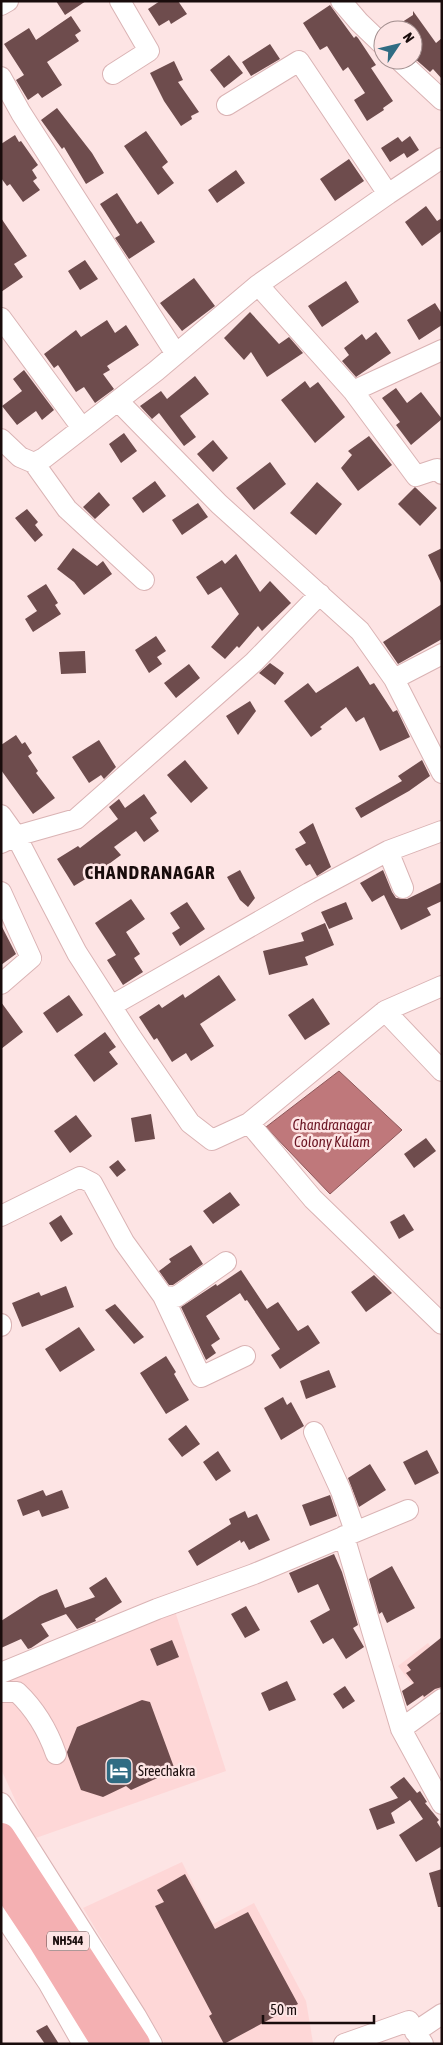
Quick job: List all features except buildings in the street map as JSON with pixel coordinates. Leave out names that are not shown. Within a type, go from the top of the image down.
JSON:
[{"type":"highway","name":"NH544","points":[[1,1838],[136,2044]]},
{"type":"highway","name":"NH544","points":[[1,1879],[41,1939],[106,2044]]},
{"type":"street","points":[[1,5],[8,1]]},
{"type":"street","points":[[113,74],[149,51],[120,1]]},
{"type":"street","points":[[340,1],[373,35]]},
{"type":"street","points":[[227,106],[299,61],[388,194]]},
{"type":"street","points":[[410,70],[442,100]]},
{"type":"street","points":[[1,77],[21,113],[176,354]]},
{"type":"street","points":[[34,463],[44,458],[176,354],[258,285],[442,158]]},
{"type":"street","points":[[258,285],[353,391],[416,476],[437,469],[442,474]]},
{"type":"street","points":[[1,318],[82,428]]},
{"type":"street","points":[[353,391],[442,350]]},
{"type":"street","points":[[118,400],[219,504],[360,631],[394,679],[442,773]]},
{"type":"street","points":[[1,439],[20,457],[34,463],[67,509],[144,580]]},
{"type":"street","points":[[8,840],[76,819],[254,662],[320,594]]},
{"type":"street","points":[[394,679],[442,654]]},
{"type":"street","points":[[1,815],[8,840],[77,954],[190,1123],[212,1140],[249,1123],[385,1011],[442,986]]},
{"type":"street","points":[[111,1006],[309,893],[388,851],[442,831]]},
{"type":"street","points":[[388,851],[403,888]]},
{"type":"street","points":[[1,892],[31,958],[1,984]]},
{"type":"street","points":[[385,1011],[442,1071]]},
{"type":"street","points":[[249,1123],[313,1199],[442,1324]]},
{"type":"street","points":[[1,1216],[80,1177],[92,1183],[124,1242],[163,1296],[201,1377],[245,1356]]},
{"type":"street","points":[[163,1296],[176,1297],[226,1262]]},
{"type":"street","points":[[314,1432],[341,1492],[350,1533],[402,1729],[442,1804]]},
{"type":"street","points":[[1,1672],[157,1609],[254,1574],[408,1510]]},
{"type":"street","points":[[1,1692],[17,1692],[29,1704],[48,1734],[56,1754]]},
{"type":"street","points":[[402,1729],[442,1699]]},
{"type":"street","points":[[1,1803],[152,2044]]},
{"type":"street","points":[[2,1916],[48,1984],[83,2044]]},
{"type":"street","points":[[344,2044],[409,2022],[419,2038],[442,2014]]},
{"type":"shaded area","points":[[174,1608],[226,1771],[33,1839],[1,1769],[1,1681]]},
{"type":"shaded area","points":[[428,1643],[442,1661],[442,1694],[428,1705],[398,1666]]},
{"type":"shaded area","points":[[182,1862],[213,1924],[254,1903],[306,2001],[313,2043],[165,2044],[83,1908]]},
{"type":"water","name":"Chandranagar Colony Kulam","points":[[339,1071],[402,1130],[330,1194],[266,1127]]},
{"type":"place","name":"Sreechakra","points":[[119,1771]]},
{"type":"district","name":"CHANDRANAGAR","points":[[150,872]]}]
